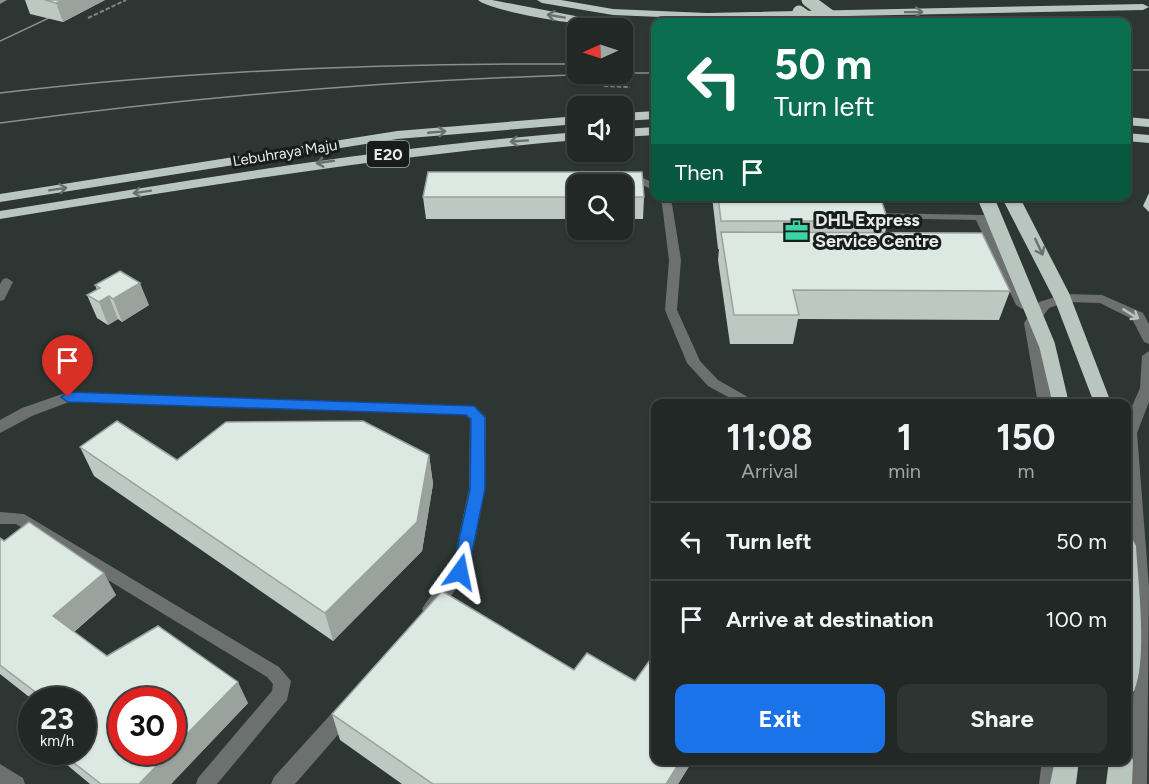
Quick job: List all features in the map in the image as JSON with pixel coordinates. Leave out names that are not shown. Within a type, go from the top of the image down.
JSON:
[{"type":"highway","points":[[483,0],[494,5],[591,22],[651,26]]},
{"type":"highway","points":[[542,0],[613,12],[707,16],[1147,11]]},
{"type":"highway","points":[[783,0],[808,18]]},
{"type":"highway","points":[[807,0],[832,18]]},
{"type":"highway","points":[[1070,0],[1147,11]]},
{"type":"highway","points":[[1034,18],[1147,11]]},
{"type":"highway","points":[[633,116],[651,115]]},
{"type":"highway","name":"Lebuhraya Maju","points":[[0,198],[397,135],[567,121]]},
{"type":"highway","points":[[1131,122],[1149,123]]},
{"type":"highway","points":[[633,132],[651,131]]},
{"type":"highway","name":"Lebuhraya Maju","points":[[0,215],[401,152],[567,137]]},
{"type":"highway","points":[[1131,137],[1149,139]]},
{"type":"highway","points":[[987,201],[1047,345],[1060,399]]},
{"type":"highway","points":[[1013,201],[1035,237],[1078,332],[1101,399]]},
{"type":"highway","points":[[1063,784],[1066,765]]},
{"type":"highway","points":[[1119,784],[1121,765]]},
{"type":"street","points":[[1045,399],[1031,323],[1044,305],[1065,298],[1102,299],[1138,316],[1149,339]]},
{"type":"street","points":[[1131,428],[1148,389],[1149,356]]},
{"type":"street","points":[[0,427],[27,412],[68,397],[469,410],[478,417],[477,489],[460,572],[419,625]]},
{"type":"street","points":[[1131,461],[1145,656],[1137,784]]},
{"type":"street","points":[[281,784],[360,695]]},
{"type":"street","points":[[1049,784],[1051,765]]},
{"type":"lane","points":[[633,181],[643,181],[651,186]]},
{"type":"lane","points":[[665,201],[675,260],[671,310],[694,363],[713,383],[743,399]]},
{"type":"lane","points":[[872,216],[980,217],[1031,323]]},
{"type":"lane","points":[[0,297],[7,282]]},
{"type":"lane","points":[[0,518],[19,518],[273,672],[282,681],[281,694],[205,784]]},
{"type":"lane","points":[[0,773],[16,784]]},
{"type":"path","points":[[88,18],[126,0]]},
{"type":"path","points":[[603,84],[603,86],[630,87]]},
{"type":"building","points":[[45,0],[62,0],[56,3]]},
{"type":"building","points":[[428,172],[642,172],[644,197],[633,197],[633,174],[567,174],[567,197],[423,197]]},
{"type":"building","points":[[719,201],[882,201],[888,221],[721,221]]},
{"type":"building","points":[[721,232],[982,233],[1010,291],[793,290],[799,315],[734,315]]},
{"type":"building","points":[[120,271],[140,283],[113,299],[109,296],[99,302],[87,295],[100,288],[95,285]]},
{"type":"building","points":[[117,421],[177,460],[226,422],[363,421],[429,455],[417,522],[325,613],[80,447]]},
{"type":"building","points":[[29,522],[104,573],[53,616],[107,656],[158,626],[238,682],[186,735],[186,687],[108,687],[108,765],[157,765],[139,784],[101,784],[77,765],[96,765],[96,687],[29,687],[0,665],[0,538],[4,541]]},
{"type":"building","points":[[442,591],[574,670],[587,653],[635,681],[651,660],[651,765],[678,765],[666,784],[433,784],[332,714]]},
{"type":"tram line","points":[[0,41],[87,0]]},
{"type":"tram line","points":[[0,93],[216,73],[433,65],[567,64]]},
{"type":"tram line","points":[[1131,70],[1149,70]]},
{"type":"tram line","points":[[633,73],[651,73]]},
{"type":"tram line","points":[[0,123],[304,90],[567,75]]},
{"type":"place","name":"DHL Express Service Centre","points":[[797,230]]},
{"type":"route","points":[[68,397],[469,410],[478,417],[477,489],[460,572]]}]
